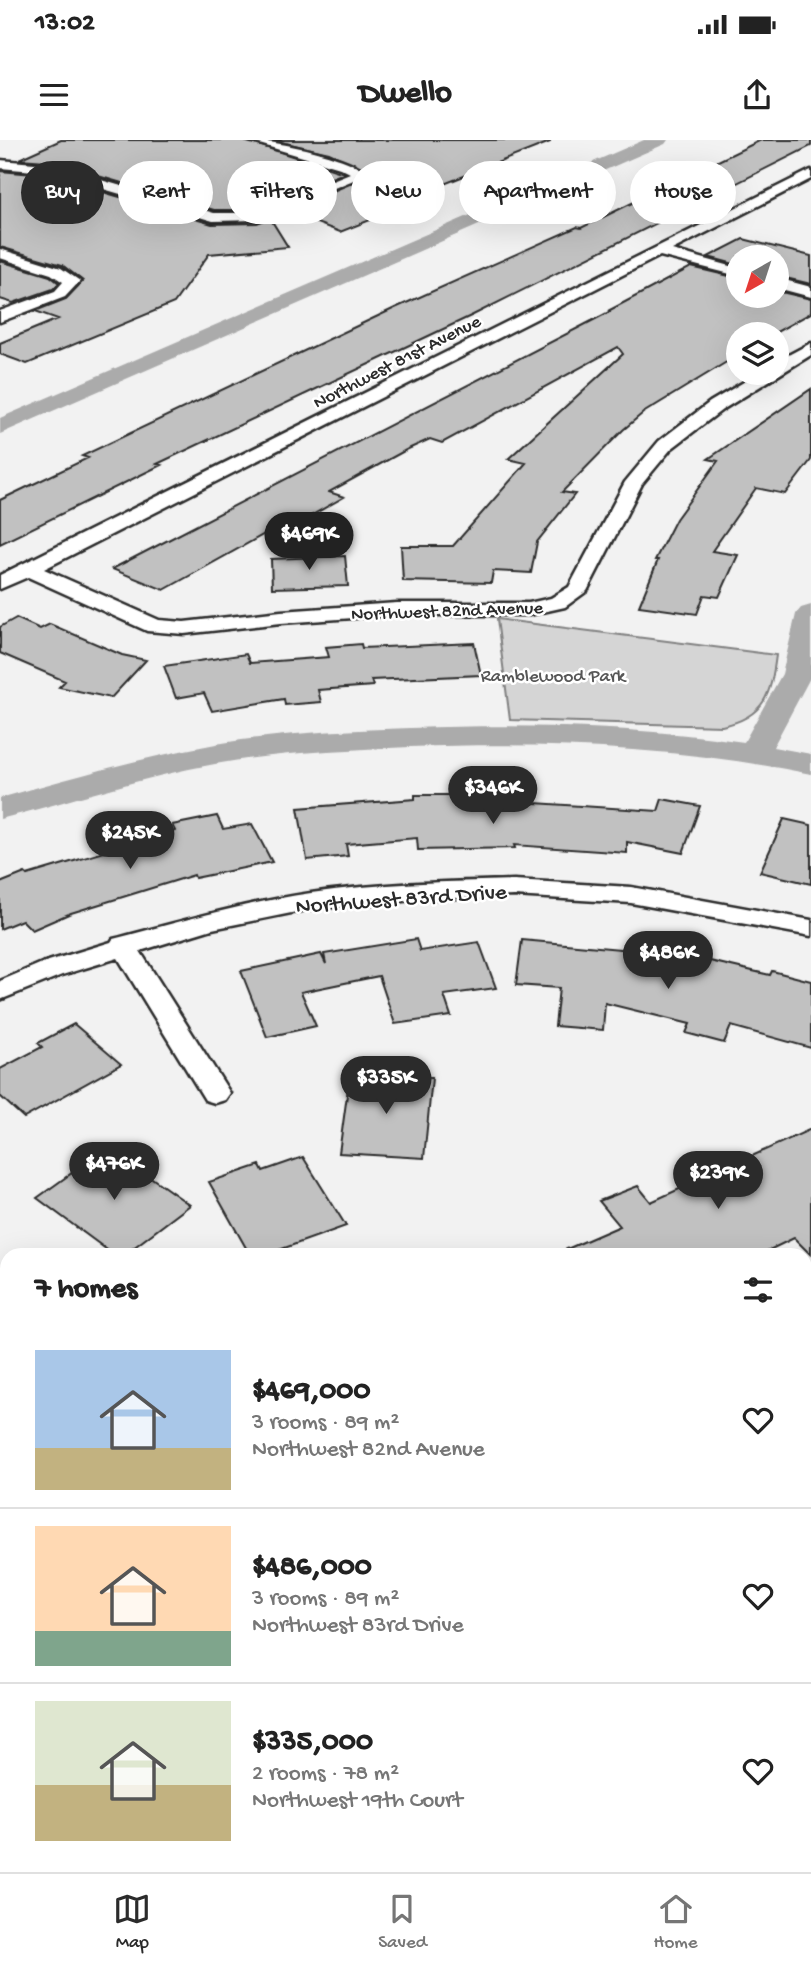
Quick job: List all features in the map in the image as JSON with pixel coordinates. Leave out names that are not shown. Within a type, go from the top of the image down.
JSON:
[{"type":"street","points":[[0,164],[46,168],[213,217],[252,217],[361,174],[345,165],[252,140]]},
{"type":"street","name":"Northwest 81st Avenue","points":[[0,583],[811,174]]},
{"type":"street","points":[[785,188],[811,194]]},
{"type":"street","points":[[660,251],[726,269]]},
{"type":"street","points":[[0,253],[56,271],[72,281],[60,294],[0,317]]},
{"type":"street","points":[[789,286],[811,292]]},
{"type":"street","points":[[789,361],[811,348]]},
{"type":"street","name":"Northwest 82nd Avenue","points":[[28,569],[155,626],[184,628],[281,617],[397,609],[529,609],[558,603],[577,591],[634,482],[665,445],[716,406],[750,385]]},
{"type":"street","name":"Northwest 83rd Drive","points":[[0,991],[52,969],[124,945],[208,922],[311,901],[426,891],[514,888],[631,895],[811,928]]},
{"type":"street","points":[[124,945],[215,1093]]},
{"type":"green space","name":"Ramblewood Park","points":[[497,619],[776,655],[772,681],[757,710],[748,717],[722,726],[510,720]]},
{"type":"building","points":[[61,140],[243,140],[307,161],[227,161],[227,210],[214,210],[213,161],[118,161],[118,182],[104,178],[104,161],[19,159]]},
{"type":"building","points":[[272,140],[550,140],[502,161],[459,161],[459,178],[445,183],[445,161],[351,161],[351,163],[329,153]]},
{"type":"building","points":[[761,140],[811,140],[811,146],[736,184],[736,161],[718,161]]},
{"type":"building","points":[[0,171],[21,173],[21,224],[104,224],[104,192],[118,196],[118,224],[274,224],[288,247],[209,254],[174,303],[27,364],[0,354],[0,343],[58,319],[35,311],[66,299],[83,281],[62,265],[0,247]]},
{"type":"building","points":[[351,184],[351,224],[360,224],[340,232],[319,224],[337,224],[337,189]]},
{"type":"building","points":[[630,204],[630,224],[655,224],[473,315],[157,464],[161,465],[0,544],[0,500],[88,458],[82,456],[395,308],[577,227],[616,224],[616,211]]},
{"type":"building","points":[[743,239],[767,245],[731,245]]},
{"type":"building","points":[[726,248],[726,262],[708,257]]},
{"type":"building","points":[[789,250],[811,256],[811,284],[789,279]]},
{"type":"building","points":[[0,261],[50,276],[59,283],[53,289],[13,303],[0,299]]},
{"type":"building","points":[[691,267],[726,275],[726,308],[789,308],[789,294],[811,299],[811,313],[789,325],[789,322],[726,322],[726,362],[643,413],[562,492],[575,494],[537,542],[531,573],[493,571],[491,583],[403,581],[401,546],[453,546],[526,463],[508,459],[623,354],[618,347],[442,443],[430,439],[406,450],[329,492],[344,497],[270,539],[270,531],[164,590],[112,569],[611,311],[608,311]]},
{"type":"building","points":[[811,389],[811,460],[785,494],[756,488],[712,551],[738,555],[719,597],[704,595],[697,614],[639,606],[658,560],[655,560],[676,519],[718,461],[708,459]]},
{"type":"building","points":[[345,556],[348,586],[272,588],[271,559]]},
{"type":"building","points":[[16,618],[40,629],[50,624],[122,655],[146,660],[111,698],[59,687],[65,681],[0,653],[0,627]]},
{"type":"building","points":[[474,643],[481,675],[371,680],[373,686],[318,690],[321,702],[285,705],[284,699],[212,711],[204,693],[176,698],[164,666],[246,654],[250,663],[329,657],[326,647],[361,644],[362,648]]},
{"type":"building","points":[[415,795],[454,795],[455,802],[519,802],[658,811],[662,799],[700,806],[683,853],[627,842],[627,853],[514,845],[515,848],[418,850],[417,838],[346,844],[348,856],[307,860],[298,808],[415,799]]},
{"type":"building","points":[[217,816],[223,829],[252,824],[272,862],[195,878],[194,875],[71,913],[32,930],[22,920],[0,929],[0,883],[25,873],[27,875],[175,831],[172,825]]},
{"type":"building","points":[[784,819],[811,825],[811,884],[760,872]]},
{"type":"building","points":[[416,939],[420,951],[479,942],[496,988],[444,995],[451,1016],[395,1024],[379,976],[301,992],[316,1026],[267,1037],[241,971],[321,954],[326,964],[324,954]]},
{"type":"building","points":[[522,940],[653,952],[654,948],[770,975],[772,971],[811,981],[811,1048],[731,1026],[724,1043],[686,1033],[690,1024],[605,1003],[603,1030],[555,1026],[559,988],[516,985]]},
{"type":"building","points":[[74,1024],[121,1064],[24,1118],[0,1096],[0,1069],[42,1047],[38,1043]]},
{"type":"building","points":[[350,1073],[432,1078],[424,1158],[339,1153]]},
{"type":"building","points":[[811,1129],[811,1248],[804,1248],[794,1238],[773,1248],[569,1248],[620,1226],[599,1201],[638,1186],[651,1202]]},
{"type":"building","points":[[108,1147],[190,1205],[133,1248],[105,1248],[37,1198]]},
{"type":"building","points":[[303,1157],[346,1226],[285,1248],[246,1248],[209,1182],[260,1165],[263,1171]]},
{"type":"waterway","points":[[0,427],[659,140]]},
{"type":"waterway","points":[[755,751],[797,674],[811,614]]},
{"type":"waterway","points":[[0,809],[107,778],[188,759],[261,747],[331,741],[503,735],[606,738],[709,746],[811,764]]}]
